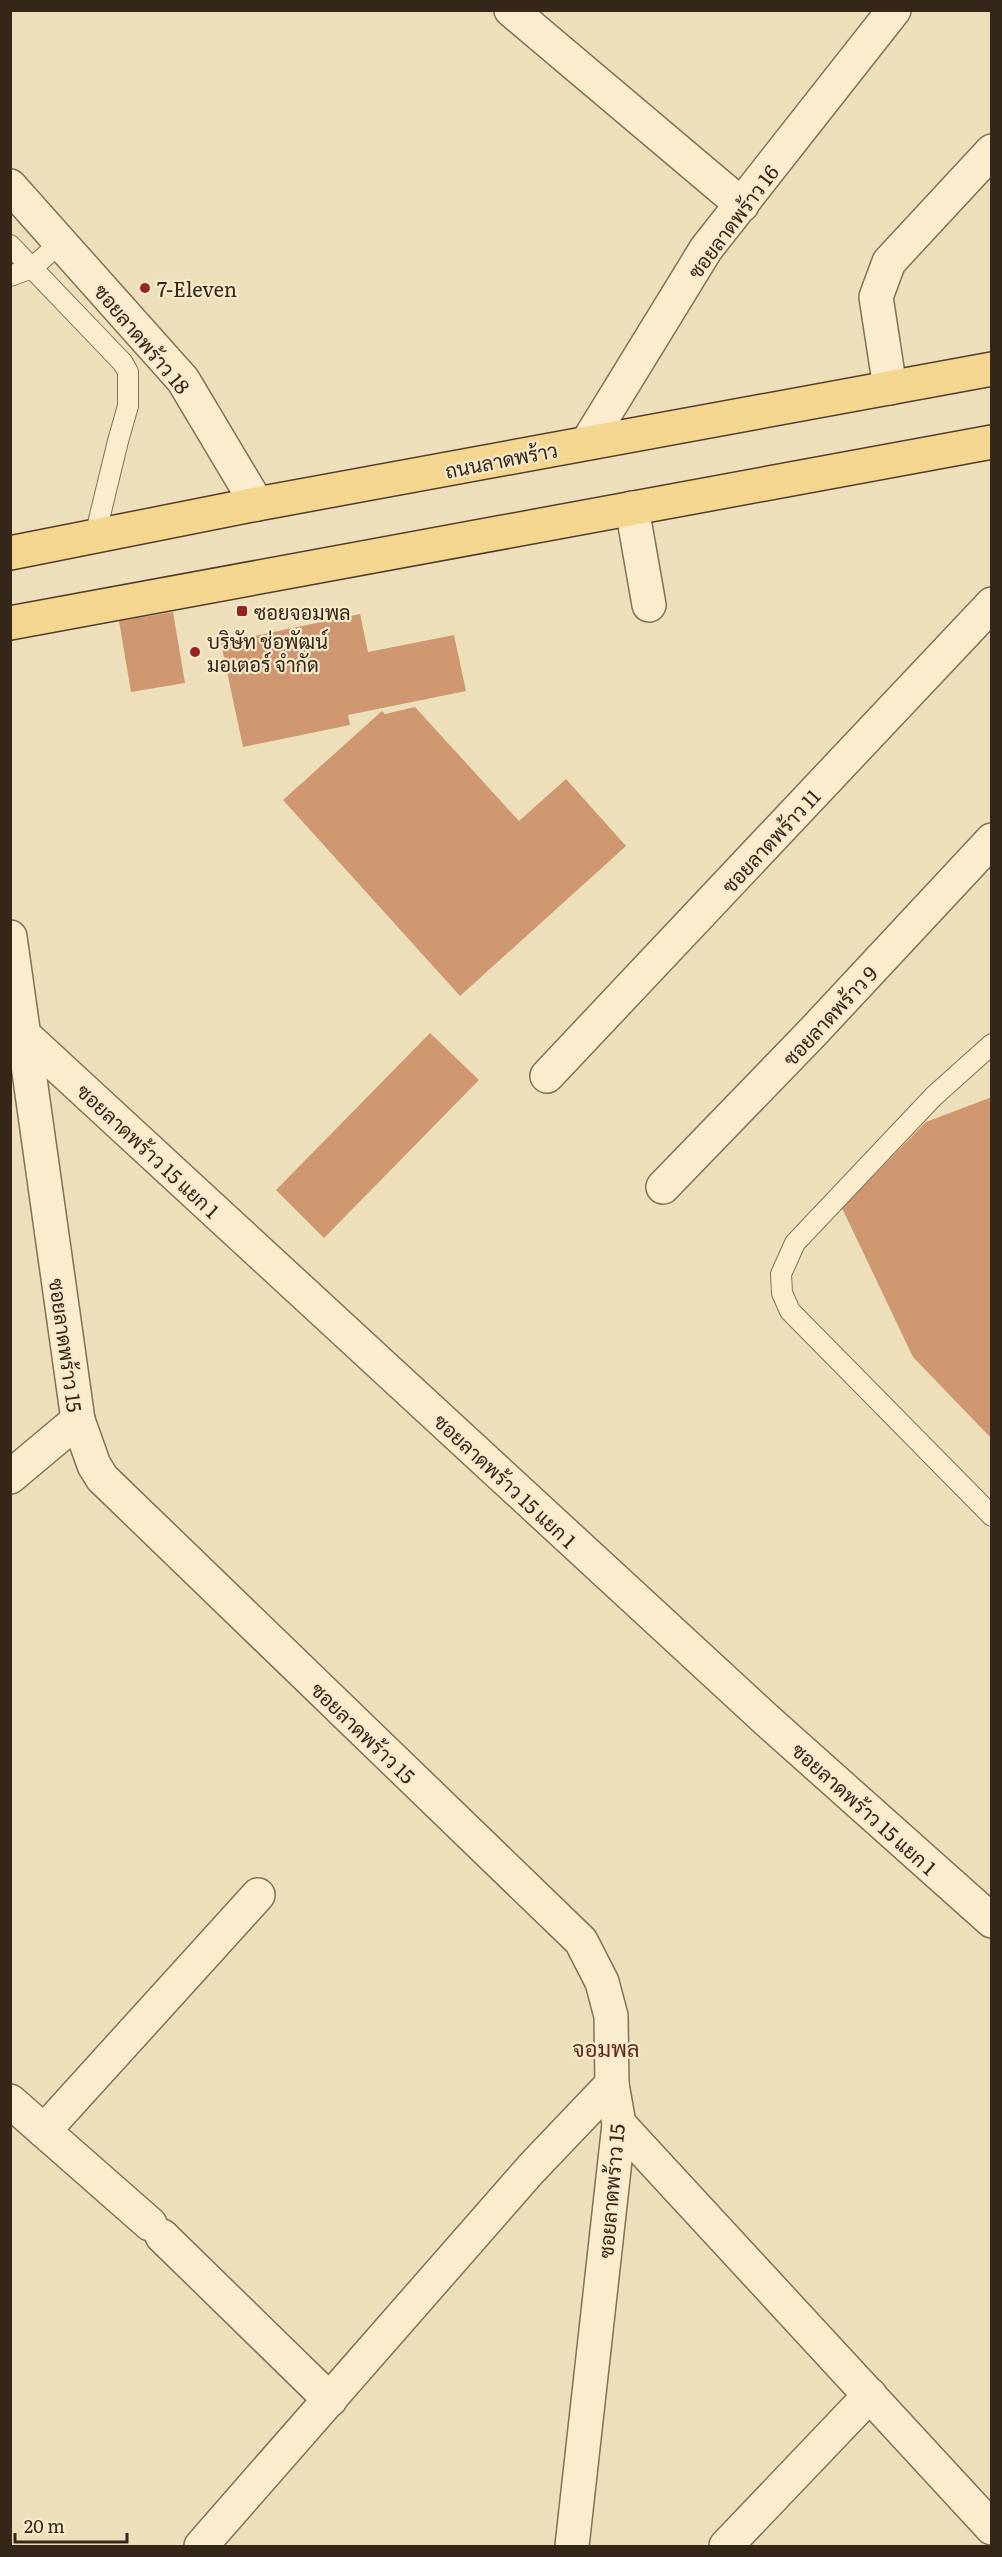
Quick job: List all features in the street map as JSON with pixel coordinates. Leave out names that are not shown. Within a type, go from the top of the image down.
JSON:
[{"type":"main road","name":"ถนนลาดพร้าว","points":[[10,553],[257,504],[992,369]]},
{"type":"main road","points":[[10,623],[992,442]]},
{"type":"street","points":[[511,10],[742,205]]},
{"type":"street","name":"ซอยลาดพร้าว 16","points":[[587,443],[706,249],[894,10]]},
{"type":"street","points":[[890,388],[876,297],[889,262],[992,151]]},
{"type":"street","name":"ซอยลาดพร้าว 18","points":[[10,186],[183,380],[257,504]]},
{"type":"street","points":[[632,508],[649,605]]},
{"type":"street","name":"ซอยลาดพร้าว 11","points":[[548,1076],[992,604]]},
{"type":"street","name":"ซอยลาดพร้าว 9","points":[[663,1187],[812,1033],[992,840]]},
{"type":"street","name":"ซอยลาดพร้าว 15","points":[[10,937],[17,1042],[78,1420],[94,1465],[102,1478],[581,1941],[602,1982],[611,2016],[612,2084],[619,2124],[572,2547]]},
{"type":"street","name":"ซอยลาดพร้าว 15 แยก 1","points":[[17,1042],[992,1921]]},
{"type":"street","points":[[10,1477],[78,1420]]},
{"type":"street","points":[[44,2131],[258,1895]]},
{"type":"street","points":[[201,2547],[531,2169],[612,2084]]},
{"type":"street","points":[[10,2101],[156,2230],[330,2400]]},
{"type":"street","points":[[619,2124],[992,2528]]},
{"type":"street","points":[[726,2547],[870,2395]]},
{"type":"lane","points":[[10,276],[32,268],[61,242]]},
{"type":"lane","points":[[10,245],[123,363],[128,372],[128,406],[95,536]]},
{"type":"lane","points":[[992,1044],[934,1096],[795,1242],[781,1274],[782,1293],[790,1311],[992,1516]]},
{"type":"building","points":[[173,612],[185,683],[131,692],[119,621]]},
{"type":"building","points":[[360,614],[368,652],[454,635],[466,691],[348,715],[350,725],[243,747],[221,643]]},
{"type":"building","points":[[415,707],[519,821],[566,779],[626,846],[460,996],[283,800],[382,711],[385,714]]},
{"type":"building","points":[[430,1033],[479,1080],[324,1238],[276,1190]]},
{"type":"building","points":[[992,1097],[992,1439],[913,1357],[842,1208],[926,1122]]},
{"type":"place","name":"7-Eleven","points":[[145,288]]},
{"type":"place","name":"ซอยจอมพล","points":[[242,611]]},
{"type":"place","name":"บริษัท ช่อพัฒน์ มอเตอร์ จำกัด","points":[[195,652]]},
{"type":"district","name":"จอมพล","points":[[606,2047]]}]
